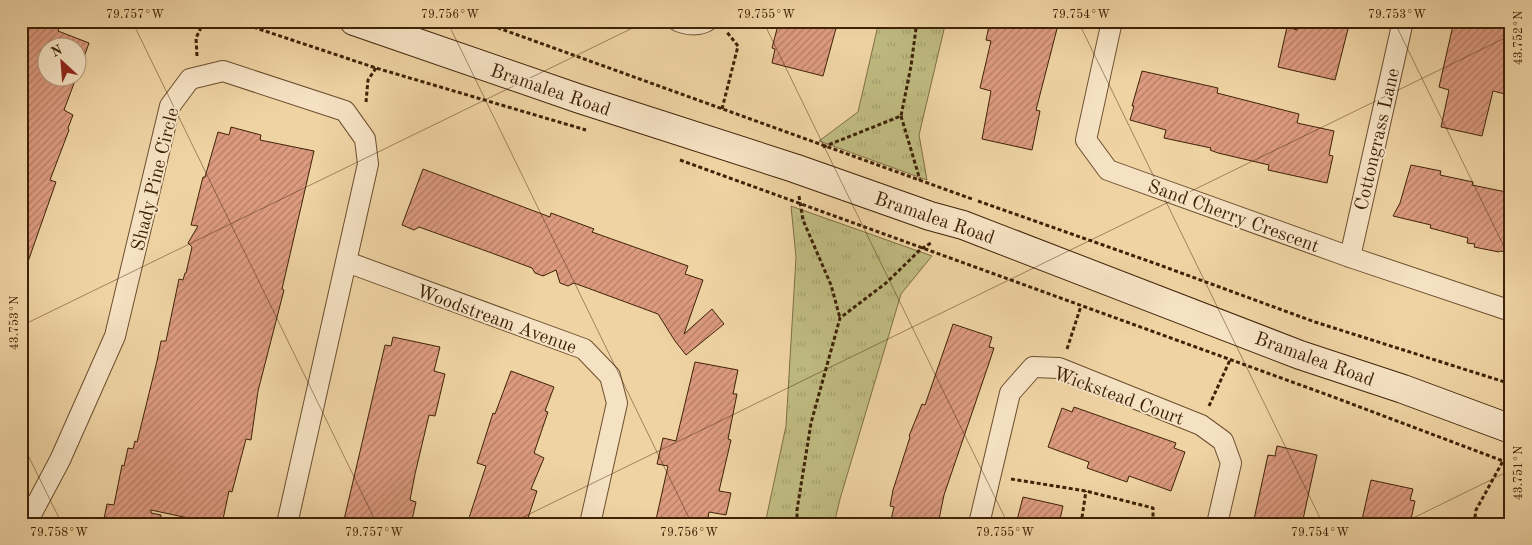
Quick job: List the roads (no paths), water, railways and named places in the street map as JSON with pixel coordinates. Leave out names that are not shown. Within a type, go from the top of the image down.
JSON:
[{"type":"main road","name":"Bramalea Road","points":[[354,21],[580,99],[794,168],[930,216],[963,225],[1300,355],[1403,389],[1511,429]]},
{"type":"street","points":[[678,21],[686,24],[715,24]]},
{"type":"street","name":"Sand Cherry Crescent","points":[[1112,21],[1086,140],[1108,170],[1350,257],[1511,311]]},
{"type":"street","name":"Cottongrass Lane","points":[[1350,257],[1403,21]]},
{"type":"street","name":"Shady Pine Circle","points":[[26,524],[60,460],[115,336],[170,106],[190,79],[223,71],[345,112],[365,139],[368,164],[287,524]]},
{"type":"street","name":"Woodstream Avenue","points":[[347,262],[584,350],[610,376],[617,403],[590,524]]},
{"type":"street","name":"Wickstead Court","points":[[979,524],[1010,393],[1033,368],[1058,368],[1201,425],[1222,441],[1231,463],[1217,524]]}]
